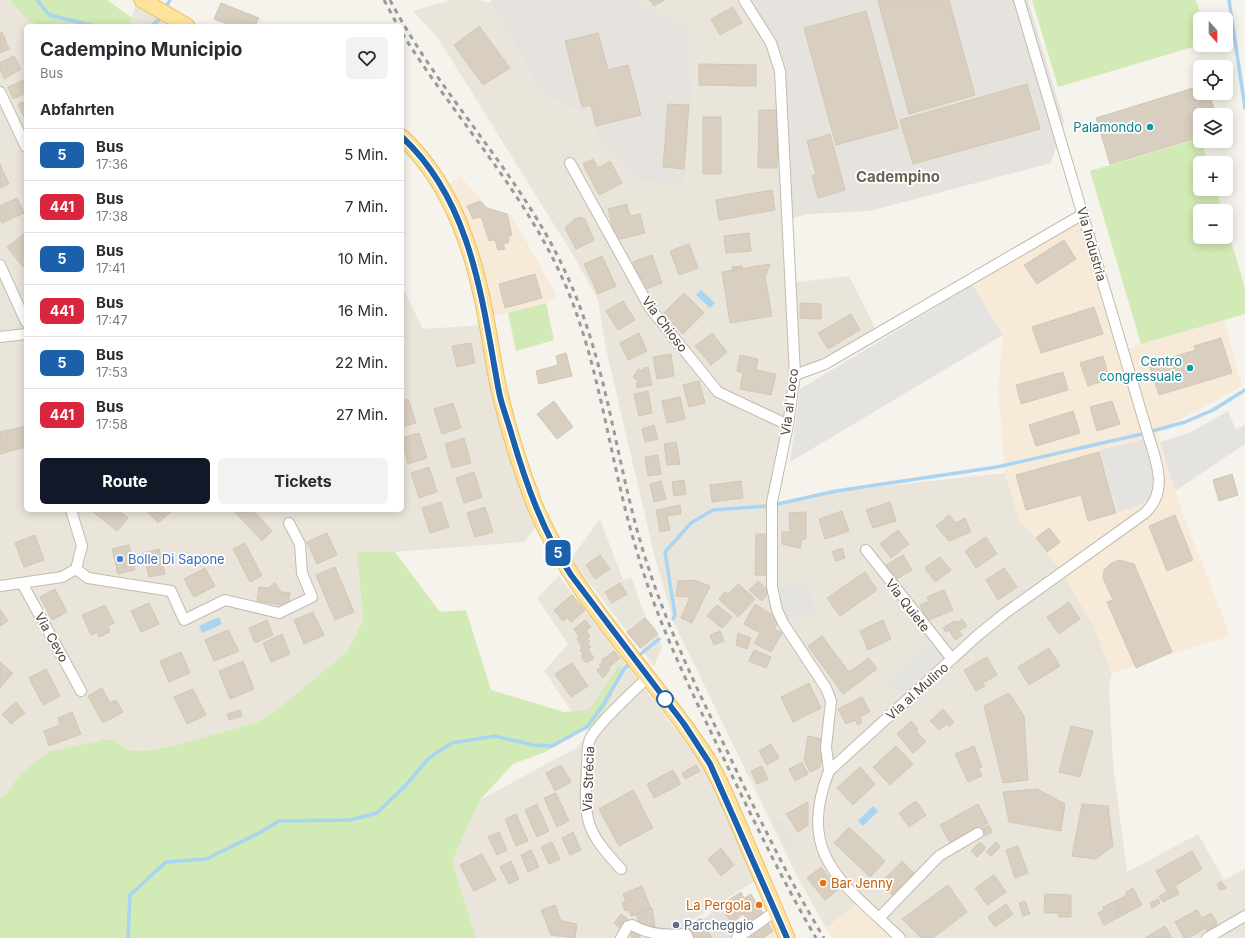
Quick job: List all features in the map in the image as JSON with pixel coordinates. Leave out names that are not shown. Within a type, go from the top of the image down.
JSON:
[{"type":"main road","points":[[142,0],[183,24]]},
{"type":"main road","points":[[404,139],[431,170],[443,189],[462,228],[474,266],[486,316],[500,394],[524,475],[541,520],[560,559],[688,731],[717,777],[787,938]]},
{"type":"street","name":"Via al Loco","points":[[744,0],[771,43],[780,71],[795,375],[788,425],[771,506],[772,587],[777,610],[782,623],[826,688],[832,701],[826,747],[829,771]]},
{"type":"street","name":"Via Industria","points":[[1020,0],[1148,433],[1160,489]]},
{"type":"street","points":[[0,92],[24,143]]},
{"type":"street","name":"Via Chioso","points":[[570,163],[650,308],[718,392],[788,425]]},
{"type":"street","points":[[795,375],[825,364],[1083,214]]},
{"type":"street","points":[[0,264],[24,318]]},
{"type":"street","points":[[0,336],[24,334]]},
{"type":"street","name":"Via al Mulino","points":[[900,938],[831,868],[821,848],[818,838],[818,810],[821,791],[829,771],[952,659],[1004,614],[1145,513],[1157,499],[1160,489]]},
{"type":"street","points":[[0,586],[62,577],[76,568],[82,546],[72,512]]},
{"type":"street","points":[[76,568],[88,578],[171,591],[184,620],[225,600],[279,613],[312,597],[302,574],[300,544],[289,523]]},
{"type":"street","name":"Via Quiete","points":[[866,550],[952,659]]},
{"type":"street","name":"Via Cevo","points":[[22,584],[82,692]]},
{"type":"street","name":"Via Strécia","points":[[620,869],[596,841],[587,819],[585,804],[588,746],[591,736],[645,673]]},
{"type":"street","points":[[880,918],[939,856],[978,833]]},
{"type":"street","points":[[737,938],[776,911]]},
{"type":"street","points":[[1206,938],[1245,916]]},
{"type":"street","points":[[621,938],[628,926],[632,925],[640,930],[669,936],[686,934],[688,938]]},
{"type":"shaded area","points":[[0,0],[9,0],[30,22],[38,24],[24,24],[24,512],[404,512],[404,290],[423,329],[484,325],[541,520],[524,542],[395,552],[357,552],[363,620],[347,652],[274,712],[258,722],[197,741],[145,751],[128,750],[113,740],[103,739],[20,774],[6,794],[0,798]]},
{"type":"shaded area","points":[[136,0],[183,24],[130,24]]},
{"type":"shaded area","points":[[451,0],[477,0],[491,3],[542,95],[589,116],[598,139],[634,2],[632,0],[744,0],[780,71],[790,283],[849,276],[878,334],[795,375],[775,504],[848,490],[1005,473],[1019,519],[1062,572],[1093,625],[1112,673],[1109,686],[1113,764],[1127,872],[1198,834],[1224,880],[1245,869],[1245,938],[900,938],[861,900],[826,928],[798,878],[674,623],[655,558],[606,349],[598,300],[573,255],[438,38],[413,11]]},
{"type":"shaded area","points":[[491,0],[632,0],[688,30],[691,94],[684,183],[636,180],[598,139],[589,116],[542,95],[491,3]]},
{"type":"shaded area","points":[[744,0],[1028,0],[1064,121],[1051,163],[870,211],[807,214],[786,220],[780,71]]},
{"type":"shaded area","points":[[460,176],[487,207],[511,214],[557,296],[546,303],[486,317],[443,189]]},
{"type":"shaded area","points":[[1083,214],[1123,350],[1224,320],[1242,386],[1157,432],[1178,500],[1230,636],[1112,673],[1093,625],[1062,572],[1019,519],[1005,473],[998,387],[1003,335],[970,279]]},
{"type":"shaded area","points":[[973,285],[1003,335],[790,462],[800,389]]},
{"type":"shaded area","points":[[1228,411],[1236,430],[1245,424],[1245,444],[1175,491],[1160,442],[1189,433]]},
{"type":"shaded area","points":[[1149,438],[1157,499],[1147,500],[1140,505],[1118,512],[1099,450]]},
{"type":"shaded area","points":[[600,519],[623,580],[632,578],[643,611],[648,620],[656,629],[662,647],[654,666],[571,559]]},
{"type":"shaded area","points":[[559,576],[705,768],[755,881],[686,924],[693,938],[476,938],[452,861],[480,800],[578,747],[589,731],[574,715],[544,671],[568,644],[537,598]]},
{"type":"shaded area","points":[[808,582],[816,614],[785,621],[778,588]]},
{"type":"shaded area","points":[[944,631],[956,645],[900,694],[888,681]]},
{"type":"shaded area","points":[[773,821],[783,821],[798,847],[787,847]]},
{"type":"shaded area","points":[[861,900],[900,938],[832,938],[826,928]]},
{"type":"shaded area","points":[[720,906],[739,934],[733,938],[712,938],[702,920]]},
{"type":"shaded area","points":[[772,915],[781,938],[746,938]]},
{"type":"shaded area","name":"Parcheggio","points":[[684,921],[686,927],[668,928],[666,923]]},
{"type":"green space","points":[[9,0],[107,0],[132,18],[130,24],[38,24],[30,22]]},
{"type":"green space","points":[[1032,0],[1196,0],[1200,12],[1193,12],[1193,47],[1058,87]]},
{"type":"green space","points":[[1193,140],[1193,148],[1203,148],[1206,156],[1193,156],[1193,196],[1218,196],[1220,204],[1193,204],[1193,244],[1232,244],[1245,288],[1245,314],[1141,344],[1090,171]]},
{"type":"green space","points":[[546,303],[554,340],[516,351],[508,313]]},
{"type":"green space","points":[[357,552],[395,552],[440,612],[466,610],[491,690],[564,712],[589,710],[618,666],[624,670],[599,721],[545,752],[513,764],[480,800],[452,861],[476,938],[0,938],[0,798],[6,794],[20,774],[50,751],[97,742],[103,739],[113,740],[128,750],[145,751],[177,745],[258,722],[274,712],[347,652],[363,620]]},
{"type":"water","points":[[701,290],[715,303],[710,308],[696,295]]},
{"type":"water","points":[[219,617],[222,624],[202,633],[199,626]]},
{"type":"water","points":[[873,806],[878,811],[863,826],[858,821]]},
{"type":"building","points":[[650,0],[665,0],[654,6]]},
{"type":"building","points":[[949,0],[975,95],[909,114],[878,1]]},
{"type":"building","points":[[221,3],[259,18],[256,24],[228,24],[214,19]]},
{"type":"building","points":[[733,7],[742,23],[720,35],[711,19]]},
{"type":"building","points":[[866,11],[898,128],[836,145],[804,28]]},
{"type":"building","points":[[479,26],[510,68],[483,85],[454,45]]},
{"type":"building","points":[[2,32],[9,49],[0,53],[0,33]]},
{"type":"building","points":[[598,33],[608,70],[628,65],[641,115],[596,126],[591,105],[582,107],[565,41]]},
{"type":"building","points":[[14,56],[21,69],[4,79],[0,70],[0,63]]},
{"type":"building","points":[[699,64],[756,65],[756,86],[699,85]]},
{"type":"building","points":[[24,80],[24,94],[13,99],[8,87]]},
{"type":"building","points":[[1027,84],[1040,129],[913,164],[900,120]]},
{"type":"building","name":"Palamondo","points":[[1193,88],[1193,100],[1211,100],[1214,108],[1193,108],[1193,139],[1110,164],[1096,118]]},
{"type":"building","points":[[24,102],[24,117],[18,104]]},
{"type":"building","points":[[668,104],[689,105],[684,169],[663,167]]},
{"type":"building","points":[[759,110],[778,110],[777,168],[758,168]]},
{"type":"building","points":[[703,117],[721,117],[721,174],[703,174]]},
{"type":"building","points":[[830,134],[845,190],[818,198],[812,176],[816,174],[807,141]]},
{"type":"building","points":[[593,159],[598,168],[610,161],[622,183],[599,195],[583,164]]},
{"type":"building","points":[[0,164],[9,184],[0,188]]},
{"type":"building","points":[[772,190],[775,210],[719,220],[716,200]]},
{"type":"building","points":[[17,198],[24,213],[2,223],[0,219],[0,206]]},
{"type":"building","points":[[480,201],[487,208],[507,214],[512,235],[508,237],[509,242],[503,244],[505,249],[498,250],[495,240],[489,241],[480,217],[473,219],[467,206]]},
{"type":"building","points":[[627,204],[630,216],[640,214],[645,233],[616,240],[608,209]]},
{"type":"building","points":[[581,217],[585,219],[594,240],[576,249],[565,228],[575,219]]},
{"type":"building","points":[[749,233],[751,251],[726,253],[724,236]]},
{"type":"building","points":[[24,234],[24,266],[23,267],[7,247]]},
{"type":"building","points":[[1064,240],[1076,259],[1037,284],[1024,265]]},
{"type":"building","points":[[689,244],[698,268],[679,275],[670,251]]},
{"type":"building","points":[[652,255],[662,283],[643,290],[633,262]]},
{"type":"building","points":[[602,256],[616,286],[598,294],[584,264]]},
{"type":"building","points":[[770,264],[765,277],[772,316],[730,323],[722,272]]},
{"type":"building","points":[[742,266],[742,269],[732,270],[732,267]]},
{"type":"building","points":[[535,274],[542,298],[505,308],[499,284]]},
{"type":"building","points":[[684,293],[704,313],[683,334],[663,314]]},
{"type":"building","points":[[623,301],[635,320],[618,330],[606,311]]},
{"type":"building","points":[[800,303],[821,304],[821,319],[800,318]]},
{"type":"building","points":[[1094,307],[1103,334],[1041,353],[1032,327]]},
{"type":"building","points":[[851,314],[860,330],[828,349],[818,333]]},
{"type":"building","points":[[639,333],[647,351],[628,360],[620,343]]},
{"type":"building","points":[[712,333],[727,352],[711,365],[695,346]]},
{"type":"building","name":"Centro congressuale","points":[[1221,338],[1232,373],[1159,395],[1149,364],[1196,350],[1194,346]]},
{"type":"building","points":[[471,343],[475,363],[457,367],[452,346]]},
{"type":"building","points":[[566,353],[572,376],[539,384],[536,371],[558,365],[556,356]]},
{"type":"building","points":[[671,354],[674,376],[657,379],[653,357]]},
{"type":"building","points":[[740,355],[758,359],[756,370],[776,374],[771,395],[740,389],[743,373],[737,371]]},
{"type":"building","points":[[1103,356],[1109,379],[1088,386],[1080,363]]},
{"type":"building","points":[[648,367],[652,385],[637,388],[636,384],[638,380],[633,378],[638,369],[642,371],[644,368]]},
{"type":"building","points":[[1063,372],[1068,390],[1021,404],[1016,385]]},
{"type":"building","points":[[699,381],[705,403],[689,407],[683,385]]},
{"type":"building","points":[[648,391],[652,413],[639,416],[634,394]]},
{"type":"building","points":[[680,397],[685,419],[667,423],[662,401]]},
{"type":"building","points":[[408,399],[416,423],[404,426],[404,400]]},
{"type":"building","points":[[554,401],[573,427],[557,439],[537,414]]},
{"type":"building","points":[[1112,401],[1120,424],[1097,431],[1090,407]]},
{"type":"building","points":[[453,403],[461,428],[442,434],[434,409]]},
{"type":"building","points":[[1073,411],[1080,433],[1036,446],[1029,425]]},
{"type":"building","points":[[654,425],[658,439],[645,442],[642,429]]},
{"type":"building","points":[[24,426],[24,448],[0,454],[0,432]]},
{"type":"building","points":[[419,433],[427,458],[408,464],[404,447],[404,437]]},
{"type":"building","points":[[464,438],[471,463],[452,468],[445,444]]},
{"type":"building","points":[[676,442],[680,464],[667,465],[664,444]]},
{"type":"building","points":[[1099,452],[1116,513],[1088,521],[1081,495],[1026,510],[1016,475]]},
{"type":"building","points":[[658,455],[661,474],[648,476],[645,457]]},
{"type":"building","points":[[429,467],[437,492],[419,498],[411,473]]},
{"type":"building","points":[[474,472],[482,497],[464,503],[456,478]]},
{"type":"building","points":[[1232,474],[1238,495],[1219,501],[1213,480]]},
{"type":"building","points":[[684,480],[686,494],[674,496],[672,482]]},
{"type":"building","points":[[661,481],[666,499],[654,502],[650,484]]},
{"type":"building","points":[[741,481],[743,498],[712,502],[710,485]]},
{"type":"building","points":[[441,502],[449,527],[430,533],[422,508]]},
{"type":"building","points":[[890,502],[896,521],[873,528],[866,510]]},
{"type":"building","points":[[680,505],[681,514],[667,516],[670,530],[660,532],[656,510]]},
{"type":"building","points":[[485,507],[493,532],[475,537],[467,513]]},
{"type":"building","points":[[842,511],[849,531],[825,539],[819,519]]},
{"type":"building","points":[[93,512],[120,512],[128,518],[117,531]]},
{"type":"building","points":[[148,512],[171,512],[158,523]]},
{"type":"building","points":[[235,512],[255,512],[272,531],[262,541]]},
{"type":"building","points":[[806,512],[806,539],[802,540],[800,548],[782,544],[782,532],[790,532],[789,513]]},
{"type":"building","points":[[949,515],[956,523],[965,518],[971,532],[949,541],[936,526]]},
{"type":"building","points":[[1175,515],[1193,560],[1167,571],[1149,526]]},
{"type":"building","points":[[1049,528],[1060,542],[1047,552],[1036,538]]},
{"type":"building","points":[[898,530],[909,544],[891,558],[880,544]]},
{"type":"building","points":[[327,533],[337,555],[317,564],[307,542]]},
{"type":"building","points":[[756,534],[769,534],[767,575],[755,575]]},
{"type":"building","points":[[35,535],[44,560],[24,567],[15,543]]},
{"type":"building","points":[[986,537],[997,554],[976,568],[965,551]]},
{"type":"building","points":[[245,543],[262,576],[250,582],[233,549]]},
{"type":"building","points":[[129,545],[135,570],[118,574],[112,549]]},
{"type":"building","points":[[842,548],[845,558],[836,561],[832,552]]},
{"type":"building","points":[[159,549],[165,574],[149,577],[143,553]]},
{"type":"building","points":[[600,555],[610,569],[595,579],[586,565]]},
{"type":"building","points":[[903,555],[912,570],[895,580],[886,565]]},
{"type":"building","points":[[940,557],[951,570],[935,582],[925,568]]},
{"type":"building","points":[[1119,560],[1134,564],[1172,652],[1136,668],[1107,602],[1113,600],[1103,578],[1104,570],[1110,564]]},
{"type":"building","points":[[335,567],[354,612],[335,620],[316,575]]},
{"type":"building","points":[[205,568],[215,586],[194,597],[184,579]]},
{"type":"building","points":[[1004,568],[1017,587],[998,600],[986,580]]},
{"type":"building","points":[[865,572],[877,590],[840,616],[827,598]]},
{"type":"building","points":[[694,580],[710,586],[692,623],[681,618],[690,597],[676,596],[678,581]]},
{"type":"building","points":[[758,581],[770,592],[762,601],[749,590]]},
{"type":"building","points":[[275,583],[281,592],[290,593],[288,606],[257,601],[259,587],[268,588]]},
{"type":"building","points":[[620,583],[627,594],[612,603],[605,592]]},
{"type":"building","points":[[738,584],[755,599],[738,617],[719,599],[725,592],[728,594]]},
{"type":"building","points":[[55,589],[67,612],[52,620],[40,597]]},
{"type":"building","points":[[944,590],[953,610],[927,621],[920,605],[929,601],[927,597]]},
{"type":"building","points":[[572,595],[585,610],[571,622],[568,617],[563,621],[554,610]]},
{"type":"building","points":[[1069,602],[1080,619],[1059,634],[1047,617]]},
{"type":"building","points":[[149,603],[159,624],[141,632],[131,611]]},
{"type":"building","points":[[755,604],[779,619],[774,629],[782,633],[771,652],[754,643],[760,633],[744,624]]},
{"type":"building","points":[[105,605],[114,623],[108,626],[110,632],[99,637],[97,632],[91,635],[82,615]]},
{"type":"building","points":[[717,605],[732,617],[722,628],[707,616]]},
{"type":"building","points":[[0,609],[8,621],[0,626]]},
{"type":"building","points":[[313,612],[324,635],[304,644],[294,620]]},
{"type":"building","points":[[645,618],[658,634],[640,648],[627,632]]},
{"type":"building","points":[[962,619],[967,626],[959,631],[962,635],[955,640],[949,630],[946,632],[943,628],[953,622],[956,621],[957,623]]},
{"type":"building","points":[[267,620],[273,635],[255,643],[249,628]]},
{"type":"building","points":[[585,620],[591,627],[579,636],[574,629]]},
{"type":"building","points":[[883,620],[891,639],[868,650],[860,631]]},
{"type":"building","points":[[228,630],[239,651],[214,661],[205,640]]},
{"type":"building","points":[[586,631],[590,636],[587,638],[590,641],[587,643],[591,647],[588,649],[594,658],[586,663],[581,656],[583,654],[580,650],[582,648],[577,638]]},
{"type":"building","points":[[720,631],[724,641],[714,645],[710,635]]},
{"type":"building","points":[[738,633],[751,638],[747,649],[736,645]]},
{"type":"building","points":[[282,634],[290,654],[271,662],[263,643]]},
{"type":"building","points":[[822,636],[849,672],[869,658],[877,669],[843,694],[808,646]]},
{"type":"building","points":[[1049,648],[1060,666],[1029,685],[1018,667]]},
{"type":"building","points":[[754,650],[771,657],[766,668],[749,661]]},
{"type":"building","points":[[614,651],[620,658],[608,668],[610,669],[603,678],[597,670],[601,667],[599,665],[603,662],[602,660]]},
{"type":"building","points":[[181,652],[190,673],[169,682],[160,661]]},
{"type":"building","points":[[987,657],[997,675],[983,683],[985,686],[976,691],[964,670]]},
{"type":"building","points":[[243,661],[254,689],[230,699],[219,671]]},
{"type":"building","points":[[0,662],[13,673],[0,688]]},
{"type":"building","points":[[572,663],[588,686],[571,697],[555,674]]},
{"type":"building","points":[[46,669],[60,696],[43,705],[29,678]]},
{"type":"building","points":[[809,683],[821,708],[793,722],[781,697]]},
{"type":"building","points":[[102,688],[110,703],[116,700],[123,712],[103,723],[88,696]]},
{"type":"building","points":[[193,689],[206,715],[187,724],[174,697]]},
{"type":"building","points":[[1009,693],[1024,716],[1028,780],[1003,783],[984,706]]},
{"type":"building","points":[[862,697],[870,712],[860,717],[862,723],[858,725],[855,720],[846,724],[838,709]]},
{"type":"building","points":[[16,702],[25,713],[11,724],[2,714]]},
{"type":"building","points":[[943,709],[954,722],[949,726],[947,724],[939,730],[930,721]]},
{"type":"building","points":[[240,710],[242,716],[229,720],[227,714]]},
{"type":"building","points":[[72,712],[81,734],[49,746],[44,731],[60,725],[58,718]]},
{"type":"building","points":[[911,721],[918,729],[916,731],[926,742],[913,753],[897,734]]},
{"type":"building","points":[[1071,726],[1093,731],[1080,777],[1059,772]]},
{"type":"building","points":[[808,736],[826,740],[820,767],[810,772],[804,760]]},
{"type":"building","points":[[771,744],[779,758],[767,765],[759,751]]},
{"type":"building","points":[[896,746],[913,764],[890,785],[873,767]]},
{"type":"building","points":[[974,746],[982,767],[978,768],[982,776],[968,782],[955,754]]},
{"type":"building","points":[[802,762],[808,774],[795,781],[789,769]]},
{"type":"building","points":[[561,765],[571,782],[555,791],[546,773]]},
{"type":"building","points":[[696,765],[700,771],[685,779],[682,773]]},
{"type":"building","points":[[762,766],[768,779],[757,784],[751,771]]},
{"type":"building","points":[[860,767],[875,784],[853,805],[837,788]]},
{"type":"building","points":[[673,770],[681,784],[654,798],[647,784]]},
{"type":"building","points":[[1037,789],[1065,804],[1061,831],[1009,822],[1003,792]]},
{"type":"building","points":[[633,790],[653,828],[619,846],[599,809]]},
{"type":"building","points":[[556,793],[569,821],[557,827],[544,798]]},
{"type":"building","points":[[916,801],[926,815],[909,827],[899,813]]},
{"type":"building","points":[[808,802],[808,825],[798,832],[786,814]]},
{"type":"building","points":[[537,804],[549,831],[537,837],[525,810]]},
{"type":"building","points":[[978,804],[988,823],[951,844],[940,825]]},
{"type":"building","points":[[1082,804],[1108,806],[1113,846],[1096,859],[1072,856]]},
{"type":"building","points":[[516,814],[528,841],[516,846],[505,819]]},
{"type":"building","points":[[989,825],[992,832],[985,836],[981,829]]},
{"type":"building","points":[[849,827],[885,861],[870,877],[834,843]]},
{"type":"building","points":[[499,832],[507,850],[497,855],[488,837]]},
{"type":"building","points":[[573,832],[581,850],[570,855],[562,838]]},
{"type":"building","points":[[552,842],[560,859],[549,864],[541,847]]},
{"type":"building","points":[[980,842],[986,848],[977,857],[971,851]]},
{"type":"building","points":[[996,842],[1000,847],[991,856],[986,852]]},
{"type":"building","points":[[1018,846],[1028,873],[1015,878],[1006,850]]},
{"type":"building","points":[[721,848],[734,865],[721,876],[708,859]]},
{"type":"building","points":[[531,850],[539,867],[528,872],[521,855]]},
{"type":"building","points":[[1192,851],[1202,869],[1167,891],[1156,871]]},
{"type":"building","points":[[482,854],[496,880],[474,891],[460,865]]},
{"type":"building","points":[[511,861],[519,879],[509,884],[500,867]]},
{"type":"building","points":[[902,861],[914,873],[892,895],[880,883]]},
{"type":"building","name":"Bar Jenny","points":[[821,867],[839,889],[825,900],[807,878]]},
{"type":"building","points":[[994,875],[1006,892],[987,905],[975,888]]},
{"type":"building","points":[[1221,881],[1226,888],[1220,890],[1217,884]]},
{"type":"building","points":[[948,885],[967,912],[933,938],[921,938],[902,919]]},
{"type":"building","points":[[642,886],[651,909],[631,916],[623,894]]},
{"type":"building","points":[[1176,887],[1179,894],[1163,902],[1159,896]]},
{"type":"building","points":[[1133,888],[1142,905],[1123,915],[1115,901],[1127,895],[1126,892]]},
{"type":"building","points":[[741,892],[749,909],[732,923],[720,906]]},
{"type":"building","points":[[751,894],[756,903],[749,909],[743,899]]},
{"type":"building","points":[[1045,894],[1071,895],[1071,917],[1059,917],[1059,913],[1044,913]]},
{"type":"building","points":[[1158,899],[1160,903],[1152,908],[1150,903]]},
{"type":"building","points":[[1025,901],[1030,914],[1023,916],[1019,903]]},
{"type":"building","points":[[1115,901],[1123,915],[1104,925],[1098,913],[1104,910],[1103,907]]},
{"type":"building","points":[[625,902],[628,910],[625,911],[622,903]]},
{"type":"building","points":[[756,903],[764,914],[751,924],[743,914]]},
{"type":"building","points":[[1006,904],[1013,914],[995,927],[988,917]]},
{"type":"building","points":[[555,905],[561,921],[577,924],[575,938],[551,935],[541,910]]},
{"type":"building","points":[[652,908],[655,927],[642,929],[636,914]]},
{"type":"building","points":[[1197,910],[1202,918],[1211,913],[1217,922],[1188,938],[1184,938],[1175,922]]},
{"type":"building","points":[[621,914],[628,919],[621,929],[614,923]]},
{"type":"building","points":[[701,918],[712,938],[694,938],[687,926]]},
{"type":"building","points":[[766,920],[773,931],[763,938],[751,938],[748,933]]},
{"type":"building","points":[[1215,922],[1218,927],[1209,933],[1206,928]]},
{"type":"building","points":[[1165,926],[1172,938],[1145,938]]},
{"type":"building","points":[[632,930],[640,931],[640,938],[631,938]]},
{"type":"waterway","points":[[37,0],[49,15],[87,24]]},
{"type":"waterway","points":[[165,9],[170,0]]},
{"type":"waterway","points":[[1229,0],[1245,108]]},
{"type":"waterway","points":[[154,24],[159,20],[161,16]]},
{"type":"waterway","points":[[673,619],[675,615],[665,552],[691,523],[713,510],[769,506],[836,491],[997,467],[1142,434],[1185,422],[1213,410],[1245,390]]},
{"type":"waterway","points":[[637,657],[659,639]]},
{"type":"waterway","points":[[128,938],[130,895],[166,862],[206,859],[261,832],[279,821],[350,820],[377,813],[407,784],[429,758],[452,743],[495,736],[533,745],[552,746],[587,727],[603,705],[624,669],[631,662]]},
{"type":"railway","points":[[384,0],[397,24]]},
{"type":"railway","points":[[390,0],[404,24]]},
{"type":"railway","points":[[404,25],[435,73],[509,176],[554,248],[572,287],[584,318],[603,382],[632,512],[659,599],[693,679],[752,803],[824,938]]},
{"type":"railway","points":[[404,36],[533,222],[552,256],[568,291],[589,353],[626,513],[635,545],[643,573],[663,627],[711,733],[768,849],[816,938]]},
{"type":"bus line","name":"5","points":[[404,139],[420,155],[431,170],[443,189],[462,228],[474,266],[486,316],[500,394],[524,475],[541,520],[560,559],[571,575],[684,724],[703,752],[717,777],[787,938]]},
{"type":"place","name":"Palamondo","points":[[1150,127]]},
{"type":"place","name":"Centro congressuale","points":[[1190,368]]},
{"type":"place","name":"Bolle Di Sapone","points":[[120,559]]},
{"type":"place","name":"Bar Jenny","points":[[823,883]]},
{"type":"place","name":"La Pergola","points":[[759,905]]},
{"type":"place","name":"Parcheggio","points":[[676,925]]},
{"type":"district","name":"Cadempino","points":[[898,176]]}]
